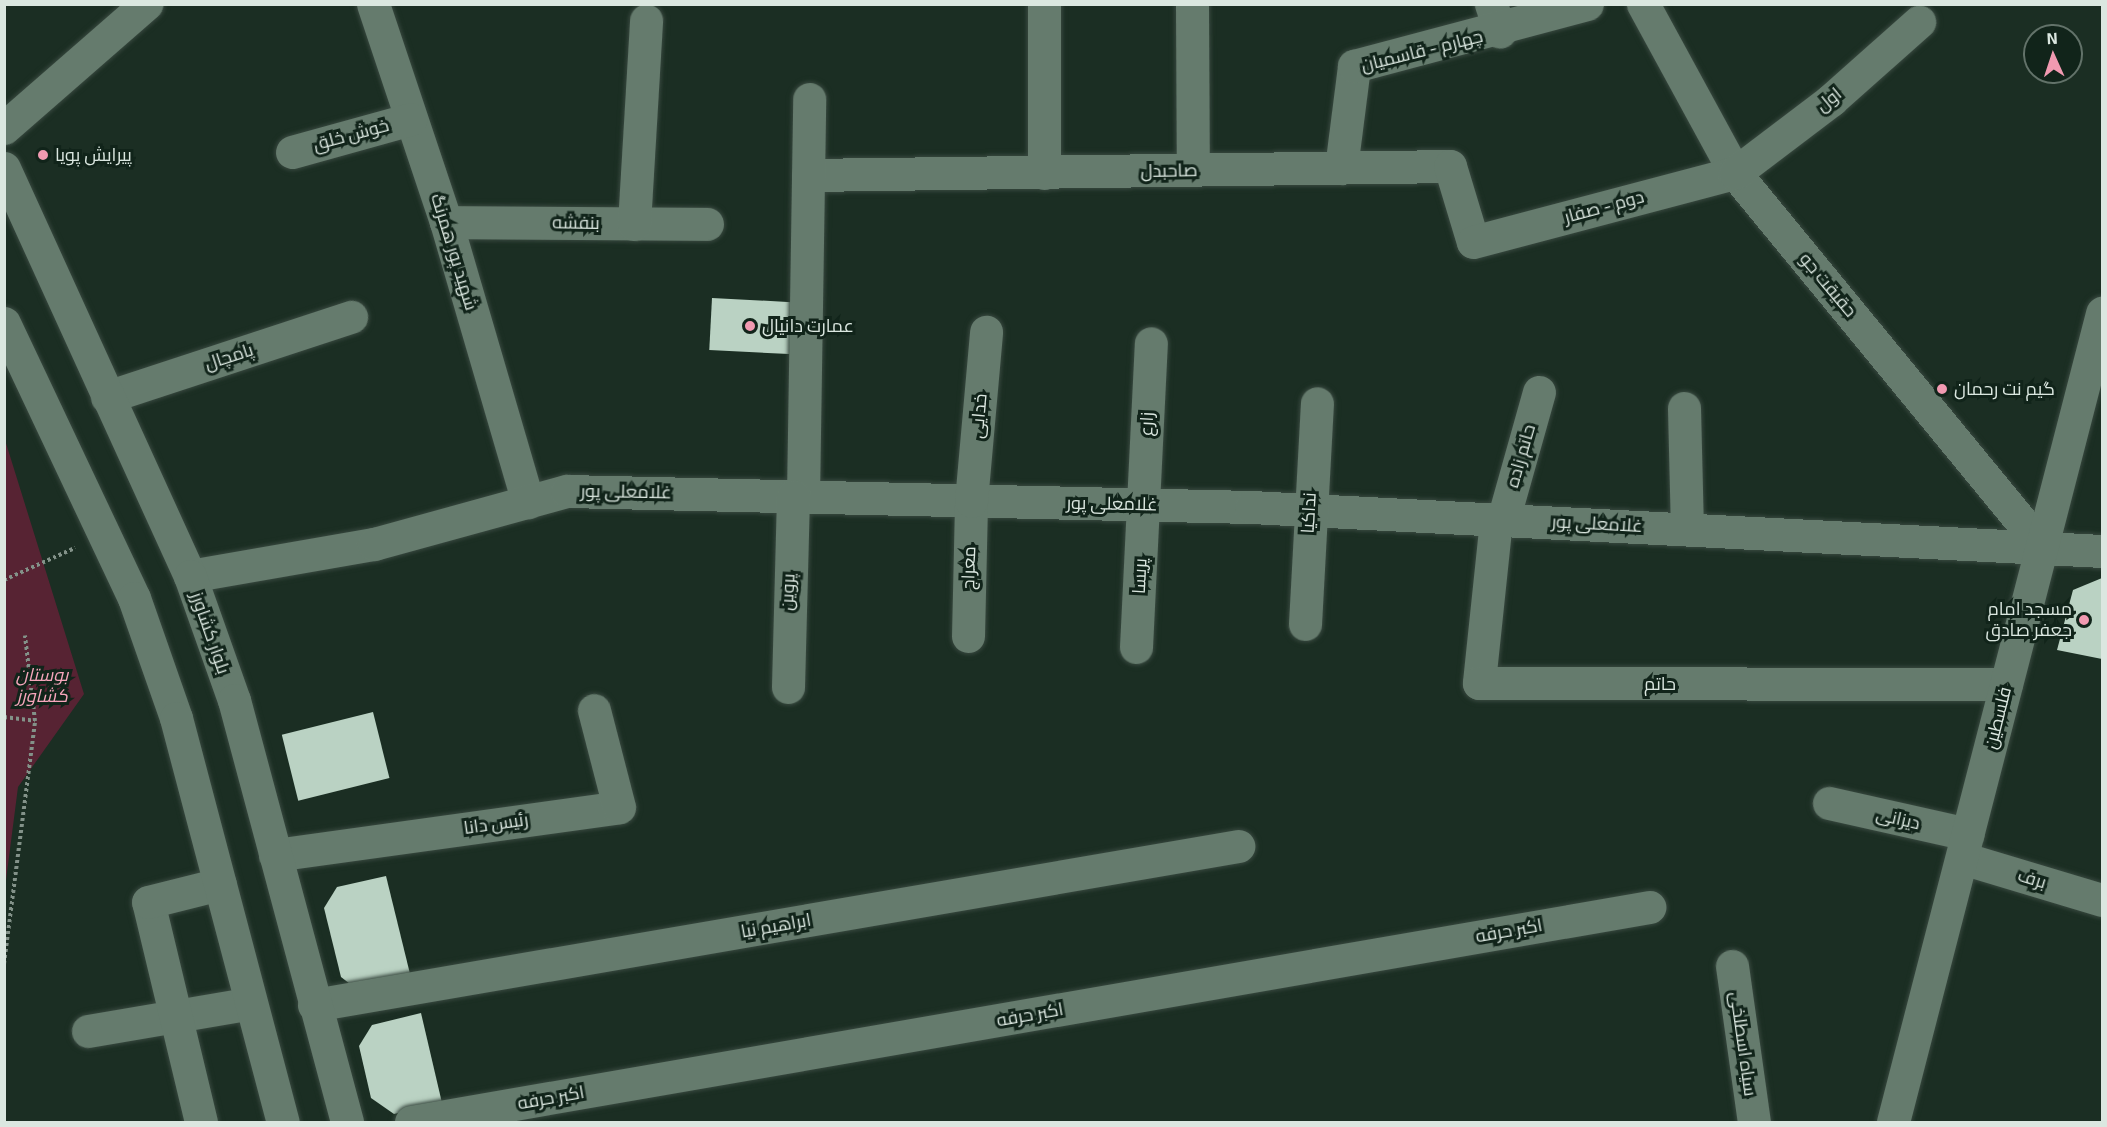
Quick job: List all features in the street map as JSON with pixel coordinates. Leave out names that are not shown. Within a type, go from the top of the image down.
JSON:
[{"type":"street","points":[[4,128],[146,4]]},
{"type":"street","name":"شهید پور همرنگ","points":[[373,4],[446,222],[528,502]]},
{"type":"street","points":[[1044,4],[1044,173]]},
{"type":"street","points":[[1192,4],[1193,170]]},
{"type":"street","name":"چهارم - قاسمیان","points":[[1341,168],[1354,66],[1495,18],[1587,4]]},
{"type":"street","name":"حقیقت جو","points":[[1643,4],[1735,173],[2042,547]]},
{"type":"street","points":[[634,224],[646,20]]},
{"type":"street","name":"اول","points":[[1735,173],[1831,100],[1919,22]]},
{"type":"street","points":[[798,496],[809,99]]},
{"type":"street","name":"خوش خلق","points":[[292,152],[411,119]]},
{"type":"street","name":"صاحبدل","points":[[808,175],[1450,165],[1473,242]]},
{"type":"street","name":"بلوار کشاورز","points":[[4,168],[190,576],[234,700],[347,1122]]},
{"type":"street","name":"دوم - صفار","points":[[1473,242],[1735,173]]},
{"type":"street","name":"بنفشه","points":[[446,222],[707,224]]},
{"type":"street","name":"فلسطین","points":[[1893,1122],[2103,314]]},
{"type":"street","name":"پامچال","points":[[107,397],[351,317]]},
{"type":"street","points":[[4,323],[134,598],[176,718],[283,1122]]},
{"type":"street","name":"خدایی","points":[[971,501],[986,332]]},
{"type":"street","name":"زارع","points":[[1143,505],[1151,343]]},
{"type":"street","name":"حاتم زاده","points":[[1499,520],[1539,392]]},
{"type":"street","name":"نداکیا","points":[[1305,624],[1308,510],[1317,403]]},
{"type":"street","points":[[1684,408],[1687,529]]},
{"type":"street","name":"غلامعلی پور","points":[[190,576],[374,544],[567,491],[1308,510],[2103,551]]},
{"type":"street","name":"پروین","points":[[788,687],[798,496]]},
{"type":"street","name":"معراج","points":[[968,636],[971,501]]},
{"type":"street","name":"پریسا","points":[[1136,647],[1143,505]]},
{"type":"street","name":"حاتم","points":[[1499,520],[1479,683],[2006,684]]},
{"type":"street","name":"رئیس دانا","points":[[275,855],[619,807],[594,710]]},
{"type":"street","name":"دیزانی","points":[[1829,804],[1965,846]]},
{"type":"street","name":"ابراهیم نیا","points":[[314,1005],[1238,846]]},
{"type":"street","name":"برف","points":[[1965,846],[2103,900]]},
{"type":"street","points":[[201,1122],[148,902],[220,884]]},
{"type":"street","name":"اکبر حرفه","points":[[411,1122],[1649,907]]},
{"type":"street","name":"سیاه اسطلخی","points":[[1732,966],[1754,1122]]},
{"type":"street","points":[[88,1031],[176,1014],[251,1003]]},
{"type":"path","points":[[4,580],[104,535]]},
{"type":"path","points":[[4,964],[35,721],[25,636]]},
{"type":"path","points":[[4,717],[35,721]]},
{"type":"green space","name":"بوستان کشاورز","points":[[5,440],[84,694],[18,787],[5,888]]},
{"type":"building","name":"عمارت دانیال","points":[[712,298],[792,302],[789,354],[709,350]]},
{"type":"building","name":"مسجد امام جعفر صادق","points":[[2102,578],[2102,659],[2057,650],[2073,590]]},
{"type":"building","points":[[373,712],[389,778],[298,801],[282,735]]},
{"type":"building","points":[[386,876],[412,982],[363,994],[341,977],[324,908],[337,887]]},
{"type":"building","points":[[421,1013],[442,1103],[394,1114],[371,1098],[359,1046],[372,1025]]},
{"type":"place","name":"پیرایش پویا","points":[[43,155]]},
{"type":"place","name":"عمارت دانیال","points":[[750,326]]},
{"type":"place","name":"گیم نت رحمان","points":[[1942,389]]},
{"type":"place","name":"مسجد امام جعفر صادق","points":[[2084,620]]}]
